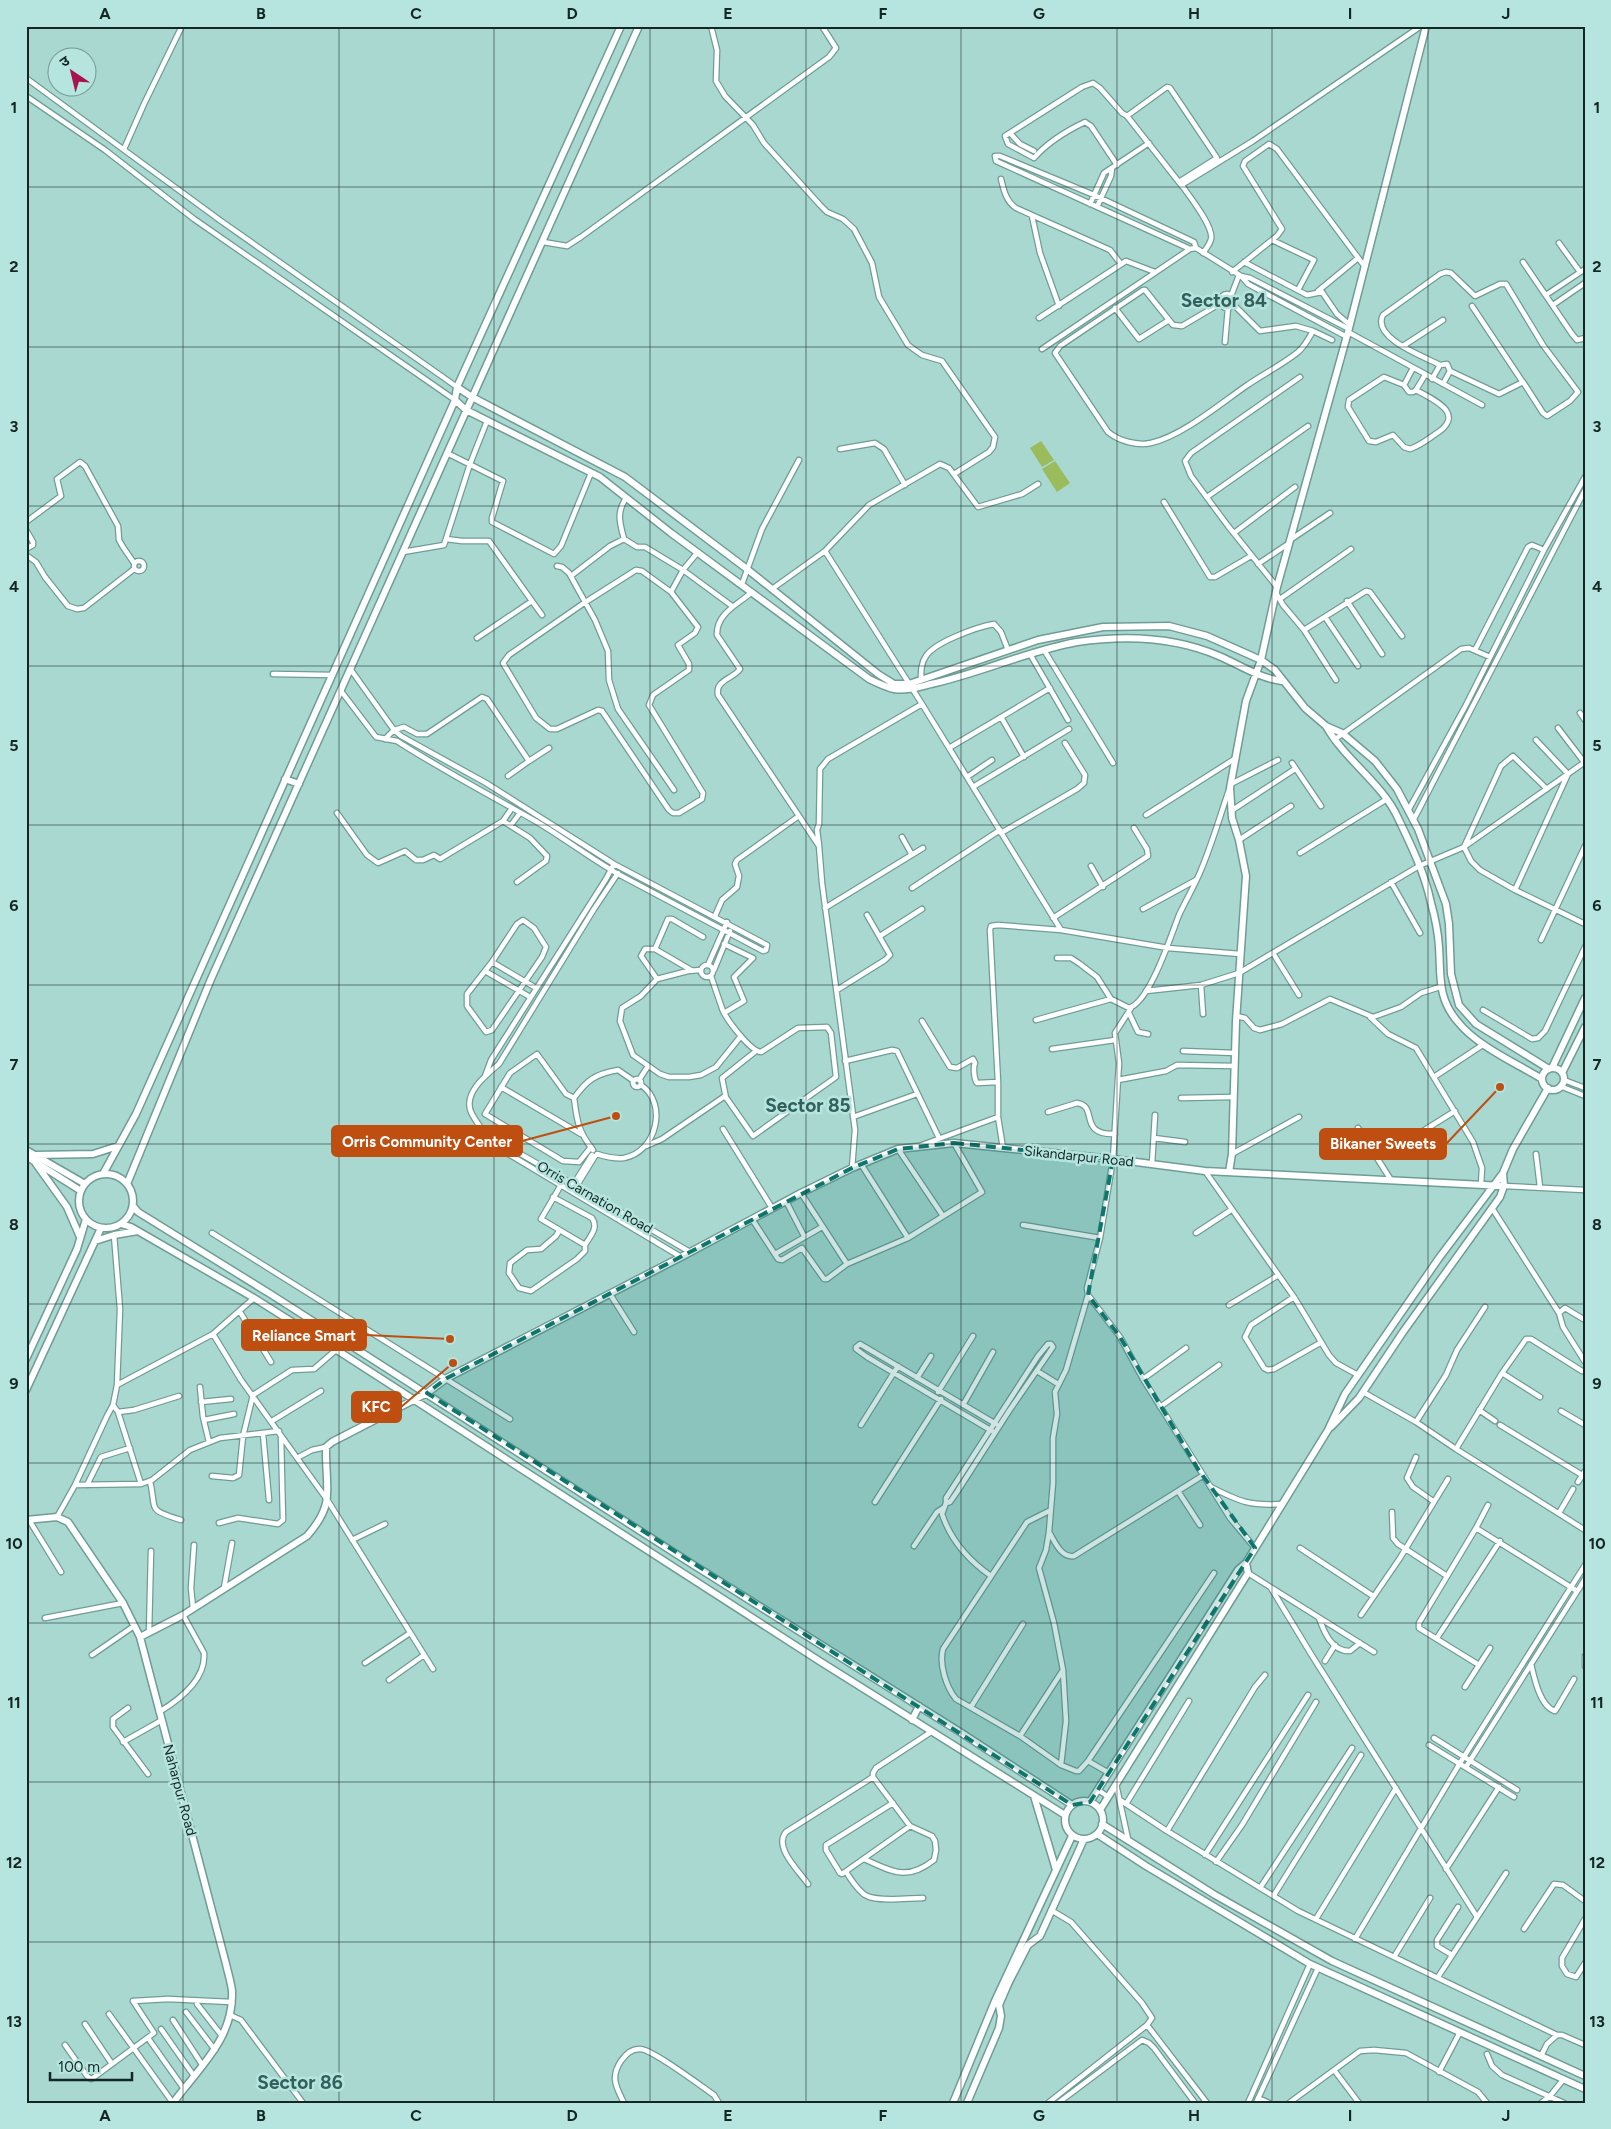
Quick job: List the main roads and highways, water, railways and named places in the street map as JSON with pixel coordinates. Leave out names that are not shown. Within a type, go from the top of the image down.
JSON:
[{"type":"place","name":"Bikaner Sweets","points":[[1500,1087]]},
{"type":"place","name":"Orris Community Center","points":[[616,1116]]},
{"type":"place","name":"Reliance Smart","points":[[450,1339]]},
{"type":"place","name":"KFC","points":[[453,1363]]},
{"type":"district","name":"Sector 84","points":[[1224,300]]},
{"type":"district","name":"Sector 85","points":[[808,1105]]},
{"type":"district","name":"Sector 86","points":[[300,2082]]}]
